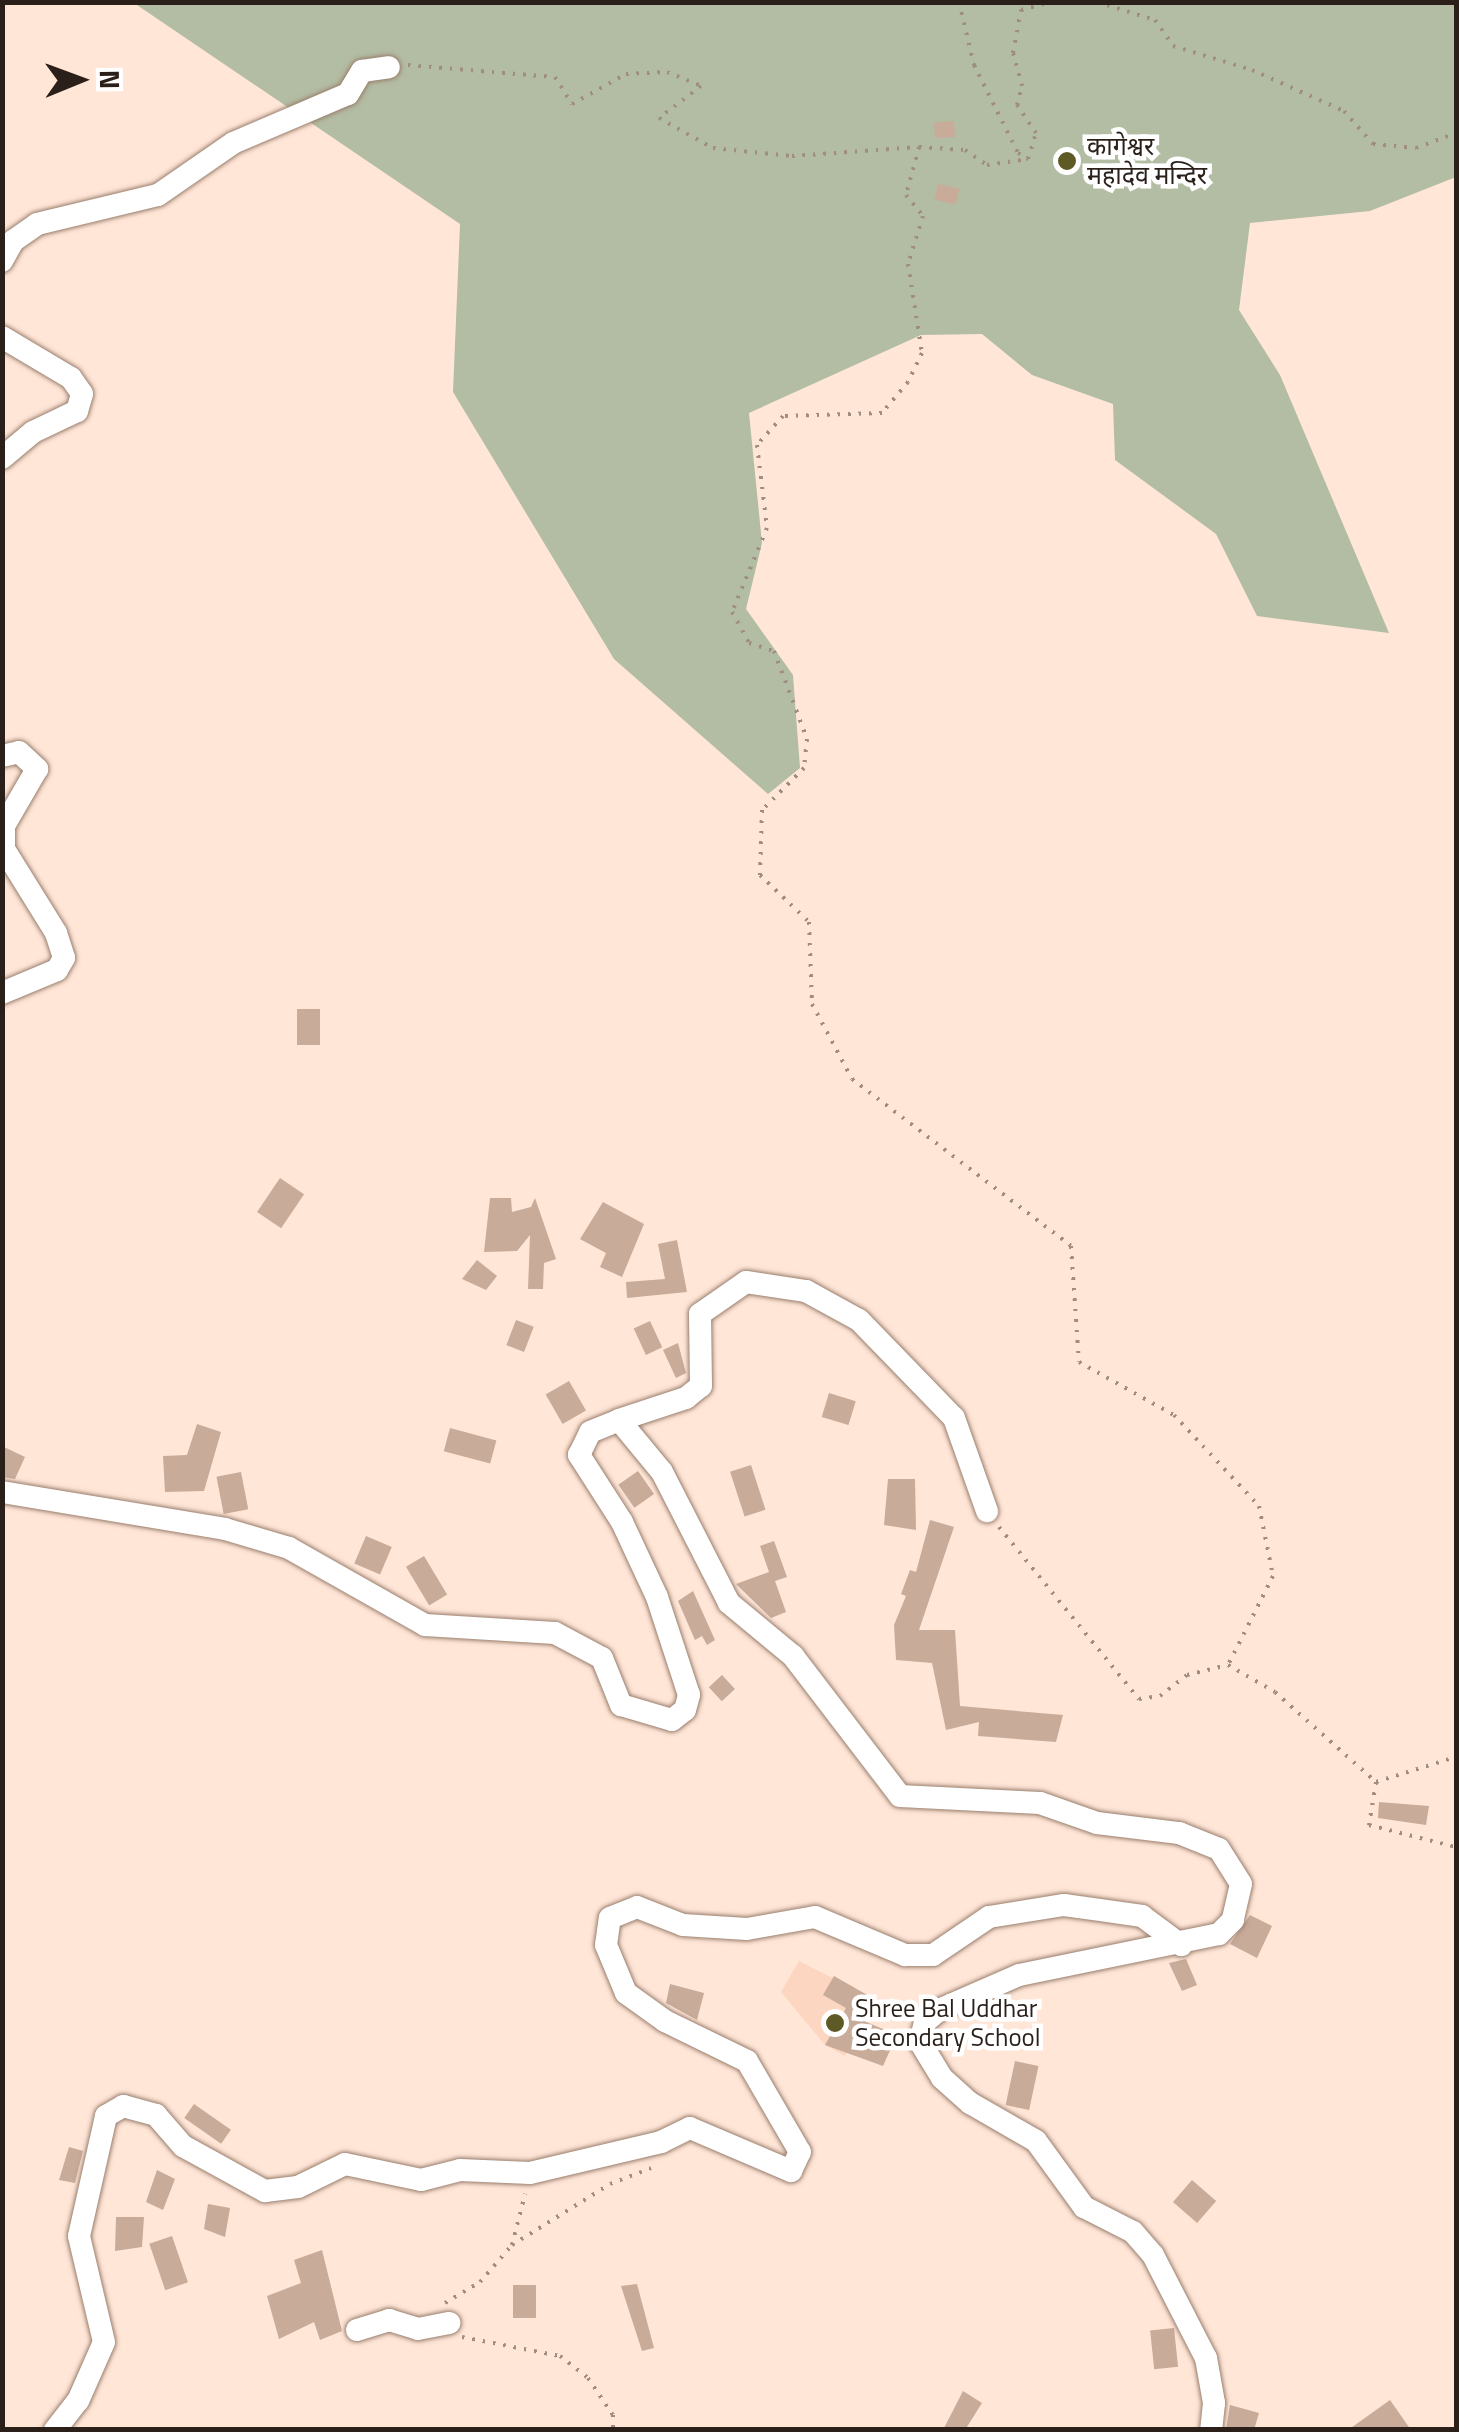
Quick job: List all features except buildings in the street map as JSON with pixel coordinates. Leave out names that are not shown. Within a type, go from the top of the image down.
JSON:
[{"type":"street","points":[[2,260],[13,241],[37,224],[158,195],[233,143],[348,94],[362,71],[389,67]]},
{"type":"street","points":[[2,336],[71,378],[82,394],[76,411],[33,432],[2,458]]},
{"type":"street","points":[[2,756],[19,752],[33,758],[37,769],[4,826],[4,849],[56,933],[64,958],[56,970],[2,993]]},
{"type":"street","points":[[2,1492],[225,1529],[289,1548],[425,1624],[569,1638],[602,1658],[621,1705],[672,1720],[685,1710],[688,1695],[657,1597],[622,1522],[579,1455],[590,1432],[686,1398],[701,1386],[700,1314],[746,1282],[806,1291],[859,1320],[954,1418],[987,1511]]},
{"type":"street","points":[[619,1420],[662,1472],[728,1603],[793,1656],[900,1796],[1040,1803],[1098,1823],[1179,1834],[1218,1849],[1233,1864],[1240,1904],[1219,1934],[1181,1945],[1019,1974],[939,2010],[925,2022],[920,2042],[942,2078],[970,2103],[1036,2141],[1095,2218],[1143,2242],[1206,2358],[1214,2403],[1211,2430]]},
{"type":"street","points":[[56,2430],[78,2401],[104,2342],[79,2236],[106,2116],[122,2106],[156,2115],[182,2146],[265,2191],[298,2186],[345,2164],[421,2180],[460,2170],[530,2173],[690,2128],[791,2172],[800,2152],[747,2061],[665,2021],[626,1992],[606,1945],[610,1918],[637,1907],[683,1925],[748,1929],[814,1916],[905,1954],[933,1955],[989,1917],[1064,1905],[1142,1916],[1181,1945]]},
{"type":"street","points":[[357,2330],[388,2320],[418,2329],[449,2323]]},
{"type":"path","points":[[959,2],[974,66],[1018,154],[1028,159]]},
{"type":"path","points":[[1028,159],[1036,133],[1017,105],[1022,86],[1013,53],[1021,10],[1050,2]]},
{"type":"path","points":[[1096,2],[1155,20],[1173,46],[1252,70],[1344,111],[1373,144],[1416,148],[1456,133]]},
{"type":"path","points":[[389,67],[426,63],[480,75],[555,77],[572,104],[626,74],[666,72],[700,86],[659,118],[712,148],[792,156],[919,147],[965,150],[987,165],[1028,159]]},
{"type":"path","points":[[919,147],[906,195],[923,216],[908,264],[922,353],[908,382],[882,412],[783,416],[756,445],[767,528],[732,612],[749,642],[774,651],[807,738],[804,768],[762,810],[760,875],[810,922],[812,1004],[852,1079],[1071,1246],[1080,1362],[1174,1415],[1259,1506],[1273,1576],[1228,1665]]},
{"type":"path","points":[[987,1511],[1139,1699],[1160,1696],[1187,1675],[1228,1665],[1275,1692],[1376,1782]]},
{"type":"path","points":[[1376,1782],[1456,1757]]},
{"type":"path","points":[[1376,1782],[1370,1825],[1456,1848]]},
{"type":"path","points":[[614,2430],[613,2414],[588,2378],[560,2356],[466,2340],[449,2323],[444,2299],[480,2282],[512,2245],[610,2184],[657,2166]]},
{"type":"path","points":[[512,2245],[530,2173]]},
{"type":"shaded area","name":"Shree Bal Uddhar Secondary School","points":[[799,1961],[876,2000],[845,2056],[825,2045],[781,1992]]},
{"type":"green space","points":[[134,3],[1456,3],[1456,177],[1370,211],[1250,223],[1239,310],[1280,375],[1389,633],[1257,616],[1216,534],[1115,460],[1113,404],[1032,375],[982,334],[921,335],[749,413],[762,543],[746,609],[793,675],[800,768],[768,794],[614,659],[453,392],[460,224]]},
{"type":"place","name":"कागेश्वर महादेव मन्दिर","points":[[1067,161]]},
{"type":"place","name":"Shree Bal Uddhar Secondary School","points":[[835,2023]]}]
